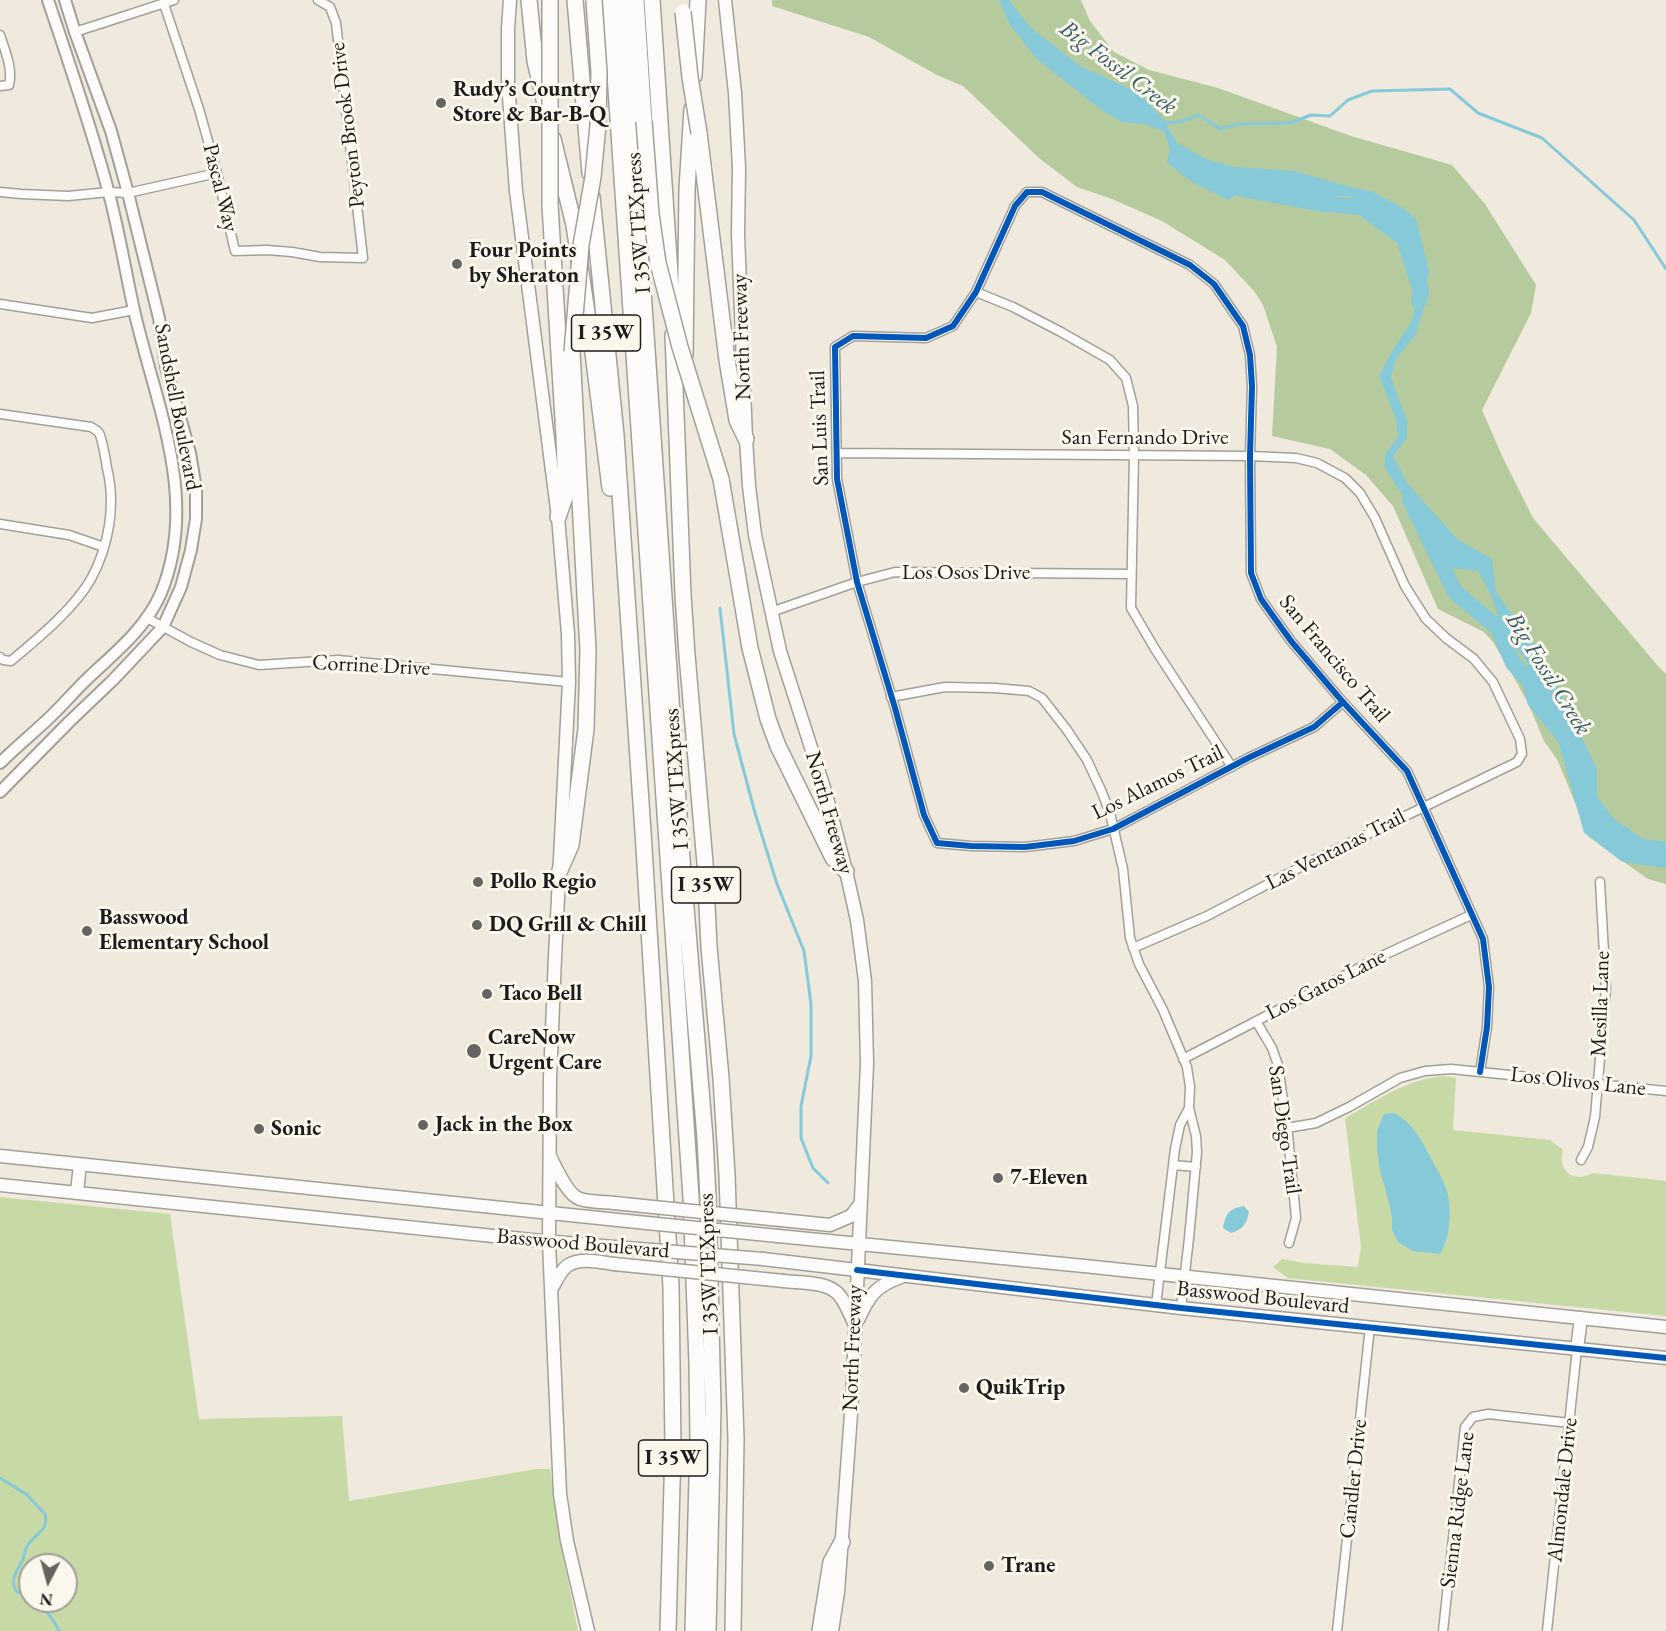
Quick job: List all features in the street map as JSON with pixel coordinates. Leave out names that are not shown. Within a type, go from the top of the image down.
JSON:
[{"type":"highway","points":[[529,0],[535,61],[574,225],[615,524],[624,646],[631,667]]},
{"type":"highway","points":[[550,0],[550,205],[566,494],[558,517]]},
{"type":"highway","name":"I 35W","points":[[575,0],[584,116],[616,435],[671,1286],[673,1448],[668,1631]]},
{"type":"highway","points":[[560,870],[571,845],[586,729],[588,650],[572,352],[581,245],[593,177],[598,124],[599,72],[594,0]]},
{"type":"highway","name":"I 35W TEXpress","points":[[610,0],[691,1197],[698,1441],[693,1631]]},
{"type":"highway","name":"I 35W TEXpress","points":[[623,0],[681,847],[705,1138],[713,1409],[708,1631]]},
{"type":"highway","points":[[636,0],[651,214],[658,263],[680,347],[721,479],[750,648],[768,719],[778,746],[833,858],[846,871]]},
{"type":"highway","name":"I 35W","points":[[652,0],[672,283],[683,594],[727,1175],[736,1439],[733,1631]]},
{"type":"highway","points":[[683,594],[688,571],[685,316],[687,189],[698,0]]},
{"type":"highway","points":[[682,6],[730,380],[736,420],[746,439]]},
{"type":"highway","points":[[820,1631],[831,1562],[842,1542]]},
{"type":"main road","points":[[510,0],[508,83],[516,191],[558,517],[568,634],[569,682],[550,1068],[549,1242],[560,1494],[567,1541],[588,1631]]},
{"type":"main road","name":"North Freeway","points":[[725,0],[735,93],[746,439],[755,535],[780,651],[826,794],[846,871],[857,920],[865,981],[867,1064],[852,1400],[838,1592],[832,1631]]},
{"type":"main road","points":[[549,1155],[568,1190],[579,1199],[830,1225],[851,1216],[860,1204]]},
{"type":"main road","name":"Basswood Boulevard","points":[[0,1156],[1666,1327]]},
{"type":"main road","points":[[77,1192],[80,1165]]},
{"type":"main road","name":"Basswood Boulevard","points":[[0,1185],[549,1242],[763,1259],[1181,1308],[1666,1358]]},
{"type":"main road","points":[[551,1290],[567,1266],[582,1261],[821,1285],[833,1290],[843,1299],[855,1327]]},
{"type":"main road","points":[[855,1327],[868,1300],[876,1290],[885,1282],[905,1275]]},
{"type":"main road","points":[[1577,1349],[1581,1318]]},
{"type":"street","name":"Sandshell Boulevard","points":[[0,763],[140,628],[161,593],[171,561],[177,525],[176,490],[170,454],[157,394],[134,310],[109,192],[48,0]]},
{"type":"street","name":"Sandshell Boulevard","points":[[0,792],[163,627],[181,587],[196,519],[196,489],[190,453],[166,367],[159,318],[128,193],[111,131],[65,0]]},
{"type":"street","points":[[75,32],[174,0]]},
{"type":"street","name":"Peyton Brook Drive","points":[[318,0],[330,7],[336,23],[363,258]]},
{"type":"street","name":"Pascal Way","points":[[164,4],[200,109],[235,251],[267,250],[320,257],[363,258]]},
{"type":"street","points":[[0,35],[10,67],[11,77],[5,85]]},
{"type":"street","points":[[0,192],[68,196],[109,192],[128,193],[217,173]]},
{"type":"street","name":"San Luis Trail","points":[[937,843],[924,815],[857,582],[837,479],[836,347],[853,336],[926,338],[953,326],[976,292],[1015,206],[1027,192]]},
{"type":"street","name":"San Francisco Trail","points":[[1027,192],[1042,192],[1190,265],[1214,284],[1243,326],[1250,355],[1252,386],[1251,573],[1261,598],[1291,641],[1343,702],[1407,771],[1483,939],[1489,987],[1487,1027],[1480,1072]]},
{"type":"street","points":[[976,292],[1013,307],[1110,360],[1126,378],[1133,406],[1131,608],[1155,649],[1232,766]]},
{"type":"street","points":[[0,304],[92,318],[134,310]]},
{"type":"street","points":[[0,414],[92,427],[99,433],[110,476],[111,501],[111,521],[104,548],[90,579],[71,605],[40,638],[11,661],[0,657]]},
{"type":"street","name":"San Fernando Drive","points":[[837,453],[1250,456],[1296,458],[1317,463],[1345,478],[1360,493],[1375,518],[1405,586],[1426,619],[1474,659],[1493,682],[1520,739]]},
{"type":"street","points":[[0,524],[69,535],[104,548]]},
{"type":"street","name":"Los Osos Drive","points":[[771,612],[857,582],[895,572],[1131,574]]},
{"type":"street","name":"Corrine Drive","points":[[147,618],[220,655],[259,665],[338,660],[569,682]]},
{"type":"street","points":[[891,697],[945,687],[1029,691],[1042,698],[1087,760],[1110,813],[1123,869],[1133,948],[1187,1067],[1190,1087],[1189,1108],[1197,1152],[1181,1308]]},
{"type":"street","name":"Los Alamos Trail","points":[[937,843],[1025,847],[1074,841],[1113,829],[1232,766],[1314,727],[1343,702]]},
{"type":"street","name":"Las Ventanas Trail","points":[[1133,948],[1208,916],[1310,862],[1517,762],[1522,754],[1520,739]]},
{"type":"street","name":"Mesilla Lane","points":[[1581,1160],[1588,1147],[1595,1117],[1606,988],[1600,882]]},
{"type":"street","name":"Los Gatos Lane","points":[[1183,1059],[1386,954],[1471,915]]},
{"type":"street","name":"San Diego Trail","points":[[1256,1021],[1272,1048],[1278,1065],[1296,1218],[1289,1243]]},
{"type":"street","name":"Los Olivos Lane","points":[[1287,1128],[1316,1123],[1400,1078],[1425,1071],[1451,1069],[1666,1091]]},
{"type":"street","points":[[1156,1305],[1178,1133],[1189,1108]]},
{"type":"street","points":[[1178,1133],[1195,1133]]},
{"type":"street","points":[[1173,1165],[1196,1167]]},
{"type":"street","name":"Candler Drive","points":[[1337,1631],[1370,1327]]},
{"type":"street","name":"Almondale Drive","points":[[1547,1631],[1577,1349]]},
{"type":"street","name":"Sienna Ridge Lane","points":[[1443,1631],[1465,1427],[1473,1417],[1488,1414],[1570,1423]]},
{"type":"green space","points":[[772,0],[1081,0],[1090,21],[1114,52],[1149,70],[1218,88],[1351,136],[1452,165],[1485,204],[1536,285],[1531,313],[1482,410],[1533,518],[1666,674],[1666,884],[1648,879],[1589,837],[1558,761],[1544,741],[1529,705],[1493,642],[1484,632],[1438,609],[1393,506],[1366,475],[1330,449],[1272,436],[1277,347],[1263,305],[1254,291],[1225,260],[1162,221],[1112,199],[1077,187],[1039,158],[963,86],[937,75],[869,37],[772,6]]},
{"type":"green space","points":[[1443,1076],[1456,1078],[1453,1130],[1550,1140],[1563,1150],[1562,1164],[1569,1174],[1574,1176],[1586,1176],[1593,1173],[1666,1181],[1666,1316],[1288,1278],[1273,1267],[1282,1259],[1358,1267],[1361,1246],[1345,1118],[1404,1086]]},
{"type":"green space","points":[[0,1197],[170,1214],[199,1419],[342,1416],[349,1501],[536,1469],[550,1469],[561,1545],[578,1631],[0,1631]]},
{"type":"water","points":[[999,0],[1009,0],[1030,27],[1080,66],[1139,93],[1164,120],[1177,143],[1208,160],[1235,167],[1295,171],[1373,192],[1400,206],[1416,219],[1429,270],[1423,310],[1416,334],[1396,359],[1391,378],[1407,420],[1407,438],[1393,456],[1407,483],[1457,539],[1492,559],[1496,592],[1544,658],[1597,769],[1597,797],[1614,819],[1643,839],[1666,842],[1666,853],[1636,851],[1595,827],[1588,813],[1569,740],[1553,712],[1537,692],[1526,660],[1503,630],[1491,595],[1478,571],[1452,568],[1385,468],[1385,455],[1398,437],[1396,419],[1379,376],[1411,322],[1417,301],[1419,266],[1405,235],[1381,214],[1350,196],[1298,196],[1285,192],[1241,192],[1228,200],[1189,180],[1167,162],[1170,149],[1164,131],[1144,124],[1122,122],[1103,111],[1037,59],[1010,25]]},
{"type":"water","points":[[1394,1113],[1417,1134],[1446,1189],[1450,1218],[1447,1237],[1440,1254],[1413,1251],[1398,1242],[1392,1230],[1392,1217],[1380,1172],[1377,1131],[1384,1114]]},
{"type":"water","points":[[1244,1206],[1249,1212],[1243,1226],[1231,1233],[1223,1228],[1229,1212]]},
{"type":"waterway","points":[[1163,123],[1179,122],[1199,115],[1220,129],[1238,124],[1290,123],[1311,115],[1330,116],[1348,100],[1372,91],[1450,89],[1478,113],[1542,138],[1634,220],[1666,269]]},
{"type":"waterway","name":"Big Fossil Creek","points":[[1238,188],[1317,203],[1362,207],[1404,238],[1421,291],[1419,301]]},
{"type":"waterway","name":"Big Fossil Creek","points":[[1410,500],[1455,592],[1498,628],[1513,663],[1530,682],[1535,701],[1566,739],[1591,828],[1625,854],[1666,860]]},
{"type":"waterway","points":[[720,608],[734,734],[777,884],[804,951],[811,1004],[811,1056],[801,1106],[801,1138],[813,1168],[828,1183]]},
{"type":"waterway","points":[[0,1478],[26,1494],[45,1514],[46,1523],[27,1546],[25,1553]]},
{"type":"waterway","points":[[18,1569],[13,1582],[18,1592]]},
{"type":"waterway","points":[[48,1613],[59,1631]]},
{"type":"cycle path","points":[[1343,702],[1314,727],[1248,758],[1113,829],[1074,841],[1025,847],[937,843],[924,815],[857,582],[837,479],[835,347],[853,336],[926,338],[953,326],[976,292],[1015,206],[1027,192],[1042,192],[1190,265],[1214,284],[1243,326],[1250,355],[1252,386],[1251,573],[1261,599],[1291,641],[1343,702],[1407,771],[1483,939],[1489,987],[1487,1027],[1480,1072]]},
{"type":"cycle path","points":[[857,1270],[1181,1308],[1666,1358]]},
{"type":"place","name":"Rudy’s Country Store & Bar-B-Q","points":[[441,103]]},
{"type":"place","name":"Four Points by Sheraton","points":[[457,264]]},
{"type":"place","name":"Pollo Regio","points":[[478,882]]},
{"type":"place","name":"DQ Grill & Chill","points":[[477,925]]},
{"type":"place","name":"Basswood Elementary School","points":[[87,931]]},
{"type":"place","name":"Taco Bell","points":[[487,994]]},
{"type":"place","name":"CareNow Urgent Care","points":[[474,1051]]},
{"type":"place","name":"Jack in the Box","points":[[423,1125]]},
{"type":"place","name":"Sonic","points":[[259,1129]]},
{"type":"place","name":"7-Eleven","points":[[998,1178]]},
{"type":"place","name":"QuikTrip","points":[[964,1388]]},
{"type":"place","name":"Trane","points":[[989,1566]]}]
